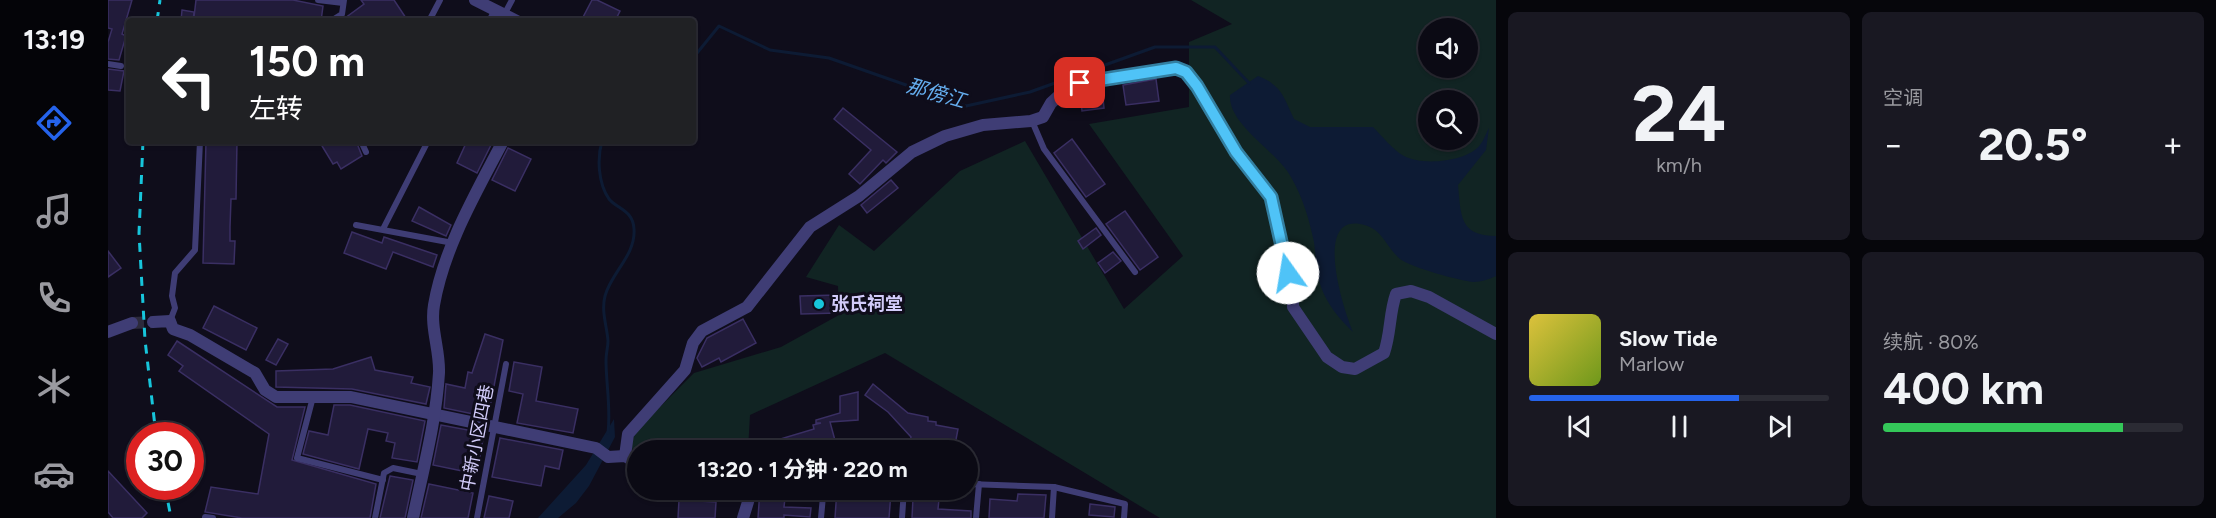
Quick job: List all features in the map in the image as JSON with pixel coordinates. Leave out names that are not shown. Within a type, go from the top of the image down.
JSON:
[{"type":"street","points":[[474,0],[496,15]]},
{"type":"street","points":[[153,322],[170,321],[174,329],[190,335],[255,373],[265,390],[276,397],[351,397],[596,448],[608,457],[625,456],[628,434],[685,370],[693,343],[702,330],[747,307],[810,227],[859,196],[912,152],[937,140],[983,125],[1031,121],[1043,117],[1051,103],[1064,91],[1080,83],[1176,68],[1186,72],[1197,86],[1236,152],[1271,197],[1293,291],[1293,307],[1327,357],[1342,368],[1355,369],[1384,353],[1389,339],[1390,310],[1396,294],[1411,291],[1429,297],[1496,334]]},
{"type":"street","points":[[413,518],[434,414],[439,372],[438,347],[432,322],[443,266],[502,144]]},
{"type":"street","points":[[108,332],[132,324]]},
{"type":"street","points":[[743,518],[749,500]]},
{"type":"lane","points":[[318,0],[343,2],[342,14],[336,18]]},
{"type":"lane","points":[[431,18],[440,0]]},
{"type":"lane","points":[[496,15],[512,0]]},
{"type":"lane","points":[[108,64],[120,66]]},
{"type":"lane","points":[[1031,121],[1044,149],[1135,272]]},
{"type":"lane","points":[[170,321],[175,308],[172,296],[175,273],[195,250],[200,144]]},
{"type":"lane","points":[[362,144],[366,152]]},
{"type":"lane","points":[[383,229],[426,144]]},
{"type":"lane","points":[[356,225],[453,243]]},
{"type":"lane","name":"中新小区四巷","points":[[477,518],[506,364]]},
{"type":"lane","points":[[313,397],[297,458],[383,480]]},
{"type":"lane","points":[[375,518],[384,472],[393,468],[422,474]]},
{"type":"lane","points":[[976,518],[979,484],[1054,487],[1125,504],[1124,518]]},
{"type":"lane","points":[[1052,518],[1054,487]]},
{"type":"lane","points":[[821,518],[823,500]]},
{"type":"lane","points":[[902,518],[903,500]]},
{"type":"lane","points":[[205,517],[213,518]]},
{"type":"green space","points":[[1191,0],[1496,0],[1496,518],[1160,518],[885,353],[750,415],[749,440],[627,440],[694,373],[781,347],[839,315],[838,286],[806,277],[839,225],[874,251],[960,171],[1025,141],[1124,309],[1183,256],[1089,124],[1189,107],[1189,42],[1232,24]]},
{"type":"water","points":[[1258,76],[1277,88],[1294,119],[1310,127],[1373,127],[1404,156],[1422,161],[1455,159],[1478,150],[1489,128],[1486,150],[1458,185],[1464,222],[1475,232],[1496,236],[1496,276],[1474,282],[1424,270],[1400,259],[1373,229],[1360,224],[1346,225],[1338,235],[1335,249],[1336,267],[1339,286],[1353,332],[1334,311],[1321,287],[1310,225],[1291,177],[1237,117],[1231,106],[1230,95]]},
{"type":"water","points":[[614,419],[615,437],[589,486],[576,503],[558,518],[538,518],[586,465]]},
{"type":"building","points":[[108,0],[132,0],[122,34],[126,36],[119,60],[108,59],[108,42],[112,29],[108,28]]},
{"type":"building","points":[[196,0],[293,0],[323,6],[321,18],[194,17]]},
{"type":"building","points":[[361,0],[394,0],[406,18],[345,18],[364,4]]},
{"type":"building","points":[[592,0],[597,0],[620,11],[616,18],[583,18]]},
{"type":"building","points":[[182,10],[194,12],[193,18],[181,18]]},
{"type":"building","points":[[108,69],[124,71],[120,91],[108,90]]},
{"type":"building","points":[[1156,79],[1159,101],[1126,105],[1123,85]]},
{"type":"building","points":[[1102,88],[1104,108],[1082,111],[1080,92]]},
{"type":"building","points":[[843,108],[897,152],[886,163],[883,160],[860,184],[849,174],[871,150],[834,119]]},
{"type":"building","points":[[1072,139],[1105,184],[1086,197],[1054,153]]},
{"type":"building","points":[[206,144],[237,144],[236,199],[231,199],[230,227],[230,241],[235,241],[234,264],[203,263]]},
{"type":"building","points":[[321,144],[357,144],[362,156],[341,169],[337,162],[333,164]]},
{"type":"building","points":[[466,144],[492,144],[477,173],[457,163]]},
{"type":"building","points":[[508,148],[531,159],[515,191],[492,180]]},
{"type":"building","points":[[891,180],[898,188],[867,213],[861,205]]},
{"type":"building","points":[[419,207],[451,225],[446,236],[412,221]]},
{"type":"building","points":[[1125,211],[1158,257],[1140,270],[1106,224]]},
{"type":"building","points":[[1096,228],[1101,235],[1083,249],[1078,241]]},
{"type":"building","points":[[352,232],[382,243],[384,237],[437,255],[433,267],[393,252],[386,269],[344,253]]},
{"type":"building","points":[[108,251],[121,268],[108,277]]},
{"type":"building","points":[[1113,252],[1121,261],[1105,273],[1098,263]]},
{"type":"building","name":"张氏祠堂","points":[[837,295],[837,313],[801,314],[800,296]]},
{"type":"building","points":[[214,306],[257,328],[246,350],[203,328]]},
{"type":"building","points":[[743,319],[756,343],[721,362],[719,358],[702,367],[697,358],[707,338]]},
{"type":"building","points":[[485,334],[503,340],[488,417],[444,408],[446,384],[465,388],[468,372],[472,373]]},
{"type":"building","points":[[278,339],[288,344],[276,365],[266,360]]},
{"type":"building","points":[[177,341],[277,407],[305,407],[292,460],[376,484],[370,518],[242,518],[205,512],[211,487],[258,494],[269,434],[179,371],[183,366],[168,355]]},
{"type":"building","points":[[371,357],[375,370],[413,377],[411,383],[430,387],[426,404],[352,389],[276,387],[276,371],[333,369]]},
{"type":"building","points":[[514,362],[542,367],[536,401],[578,409],[573,433],[517,423],[523,394],[509,391]]},
{"type":"building","points":[[873,384],[908,413],[928,417],[928,421],[936,422],[936,425],[958,429],[956,440],[910,440],[911,437],[888,412],[865,395]]},
{"type":"building","points":[[858,392],[858,420],[830,422],[835,440],[777,440],[814,429],[813,425],[821,423],[816,423],[816,420],[840,413],[840,396]]},
{"type":"building","points":[[334,405],[350,405],[425,421],[417,462],[392,458],[395,443],[386,441],[388,433],[368,429],[359,469],[303,454],[309,431],[328,435]]},
{"type":"building","points":[[441,425],[484,433],[477,474],[433,465]]},
{"type":"building","points":[[500,438],[563,450],[559,469],[545,466],[541,486],[492,477]]},
{"type":"building","points":[[108,471],[126,490],[126,500],[135,500],[147,513],[142,518],[113,518],[108,512]]},
{"type":"building","points":[[390,476],[413,480],[405,518],[380,518]]},
{"type":"building","points":[[429,484],[473,493],[468,518],[421,518]]},
{"type":"building","points":[[1018,494],[1046,495],[1044,518],[989,518],[990,499],[1017,501]]},
{"type":"building","points":[[489,496],[513,501],[509,518],[484,518]]},
{"type":"building","points":[[679,500],[716,502],[715,518],[678,518]]},
{"type":"building","points":[[759,500],[785,500],[784,507],[811,508],[810,517],[784,515],[784,518],[758,518]]},
{"type":"building","points":[[836,500],[890,500],[889,518],[835,518]]},
{"type":"building","points":[[913,500],[939,500],[938,509],[971,511],[971,518],[912,518]]},
{"type":"building","points":[[1090,504],[1115,507],[1114,517],[1089,515]]},
{"type":"waterway","name":"那傍江","points":[[696,54],[719,26],[770,50],[829,58],[966,106],[1030,92],[1155,47],[1215,47],[1249,83]]},
{"type":"waterway","name":"那傍江","points":[[601,144],[599,163],[605,193],[612,202],[628,214],[634,229],[631,247],[612,279],[604,302],[608,341],[606,360],[608,433]]},
{"type":"tunnel","points":[[132,323],[153,322]]},
{"type":"railway","points":[[157,18],[160,0]]},
{"type":"railway","points":[[143,144],[139,233],[145,340],[154,422]]},
{"type":"railway","points":[[168,500],[171,518]]},
{"type":"place","name":"张氏祠堂","points":[[819,304]]},
{"type":"route","points":[[1080,83],[1176,68],[1186,72],[1197,86],[1236,152],[1271,197],[1288,273]]}]
